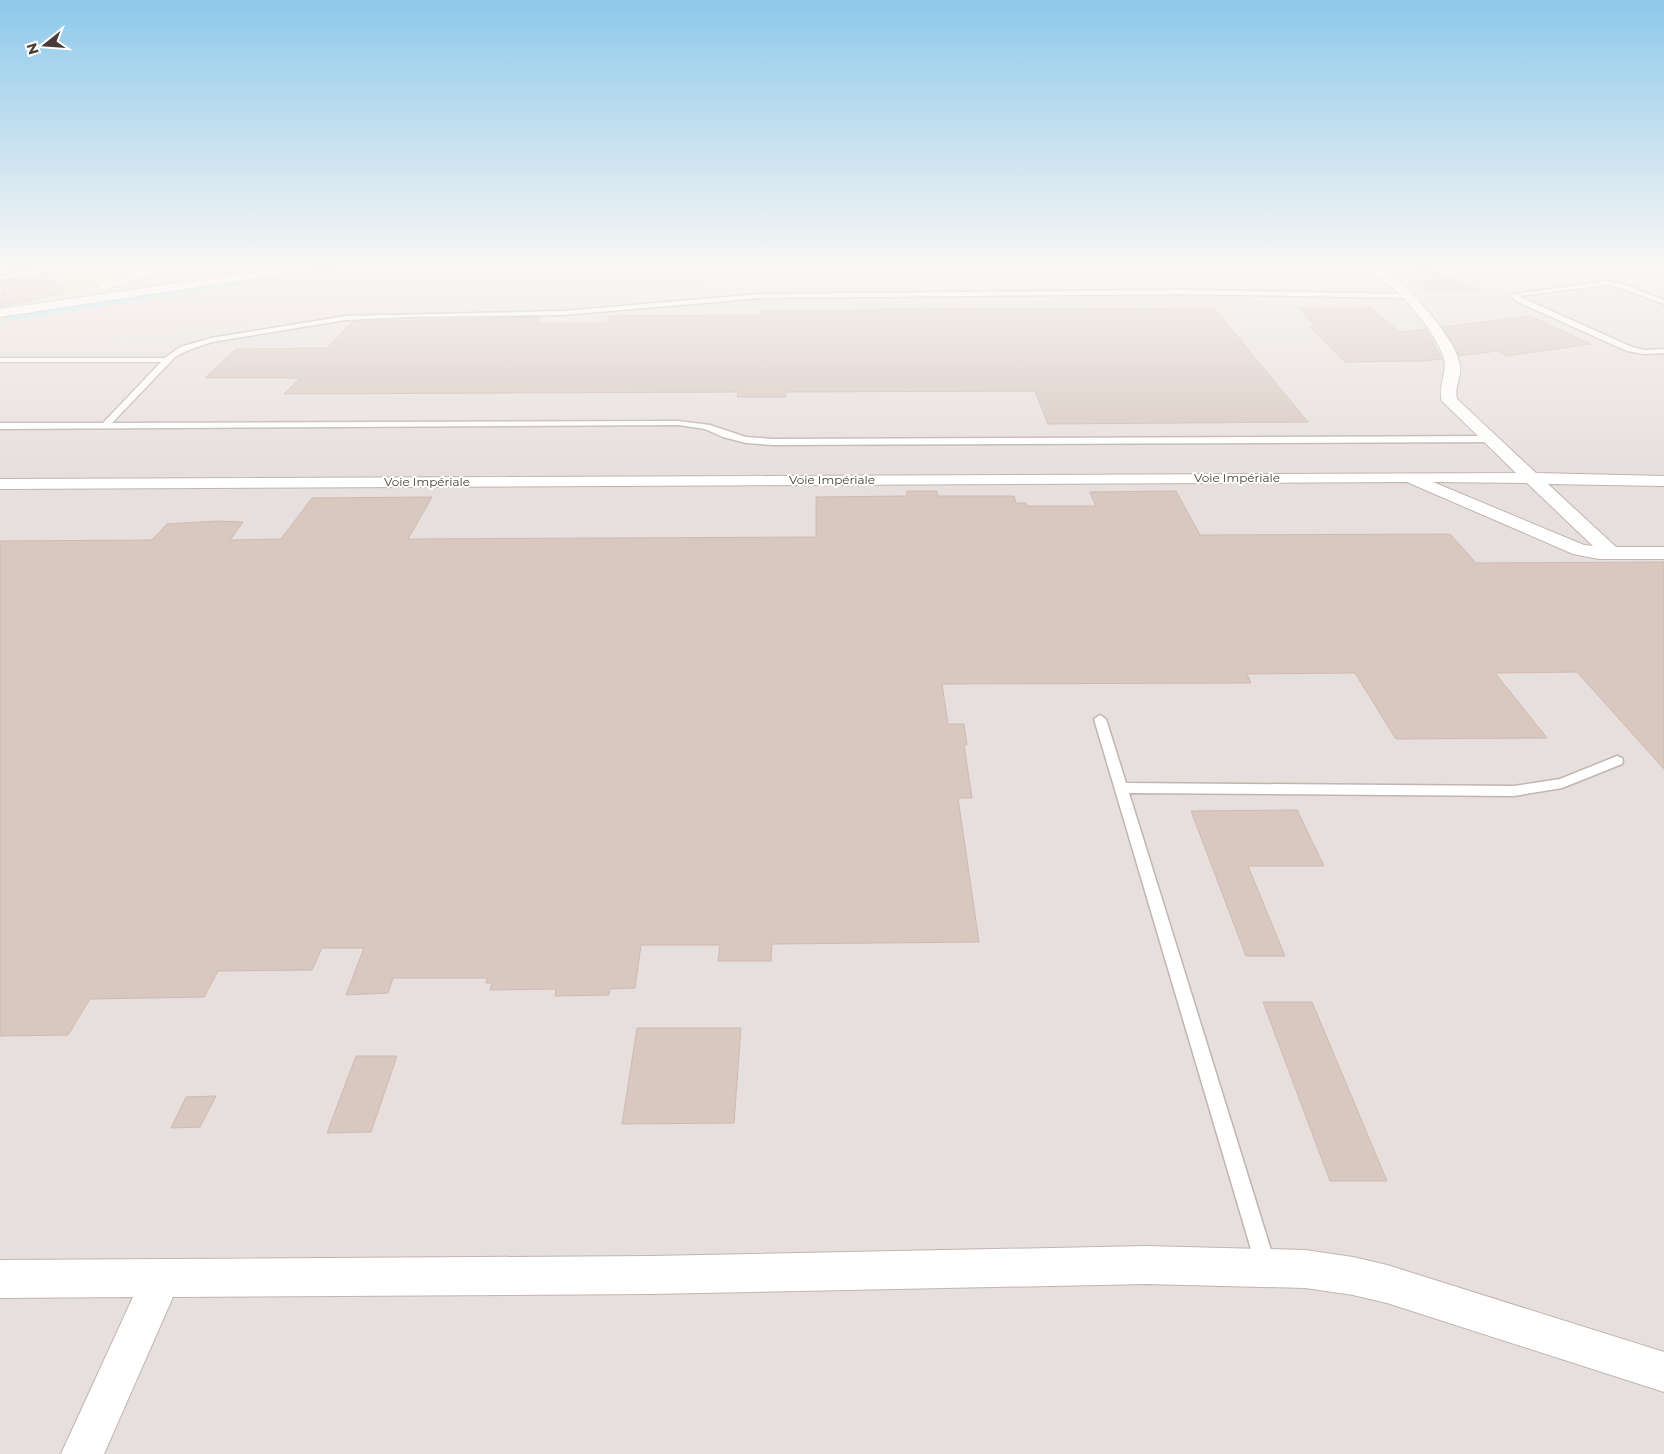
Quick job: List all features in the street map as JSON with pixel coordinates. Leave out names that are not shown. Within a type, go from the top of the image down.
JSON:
[{"type":"street","points":[[1438,333],[1448,347],[1453,368],[1448,398],[1611,553]]},
{"type":"street","points":[[1405,477],[1566,545],[1590,552],[1664,553]]},
{"type":"street","name":"Voie Impériale","points":[[0,484],[1405,477],[1664,480]]},
{"type":"street","points":[[0,1279],[661,1275],[1146,1265],[1267,1268],[1328,1272],[1387,1284],[1664,1372]]},
{"type":"street","points":[[82,1454],[162,1278]]},
{"type":"lane","points":[[106,425],[168,360],[184,349],[211,340],[256,333]]},
{"type":"lane","points":[[1592,333],[1624,347],[1644,352],[1664,351]]},
{"type":"lane","points":[[0,360],[168,360]]},
{"type":"lane","points":[[0,426],[684,424],[707,427],[726,435],[746,440],[773,442],[1490,440]]},
{"type":"lane","points":[[1100,719],[1267,1268]]},
{"type":"lane","points":[[1121,788],[1514,791],[1562,784],[1618,761]]},
{"type":"shaded area","points":[[0,333],[162,333],[0,348]]},
{"type":"shaded area","points":[[162,333],[1664,333],[1664,1454],[0,1454],[0,348]]},
{"type":"shaded area","points":[[1601,333],[1664,333],[1664,346],[1640,350]]},
{"type":"building","points":[[342,333],[1234,333],[1308,422],[1048,424],[1035,391],[786,392],[786,397],[737,397],[738,392],[284,394],[300,378],[205,378],[236,349],[327,348]]},
{"type":"building","points":[[1316,333],[1428,333],[1442,359],[1424,361],[1345,362]]},
{"type":"building","points":[[1445,333],[1567,333],[1591,344],[1507,356],[1498,351],[1459,356]]},
{"type":"building","points":[[907,491],[937,491],[938,496],[1014,496],[1016,503],[1026,503],[1027,506],[1096,506],[1090,492],[1176,491],[1200,535],[1450,534],[1476,563],[1664,562],[1664,769],[1577,672],[1495,673],[1547,738],[1396,739],[1355,673],[1247,674],[1251,683],[942,684],[948,724],[964,724],[967,745],[964,745],[972,798],[958,798],[979,942],[772,944],[771,961],[718,961],[720,945],[641,945],[635,988],[610,989],[609,995],[555,996],[556,989],[490,990],[492,983],[486,983],[487,978],[393,978],[388,993],[346,995],[364,948],[322,948],[312,970],[218,971],[204,997],[90,999],[68,1035],[0,1036],[0,541],[152,540],[167,524],[216,521],[243,522],[230,540],[281,539],[312,498],[432,497],[408,539],[816,537],[816,497],[907,496]]},
{"type":"building","points":[[1297,810],[1324,866],[1248,866],[1285,956],[1246,956],[1191,811]]},
{"type":"building","points":[[1263,1002],[1312,1002],[1387,1181],[1330,1181]]},
{"type":"building","points":[[637,1028],[741,1028],[734,1123],[622,1124]]},
{"type":"building","points":[[356,1056],[397,1056],[371,1132],[327,1133]]},
{"type":"building","points":[[216,1096],[200,1127],[171,1128],[186,1097]]}]
